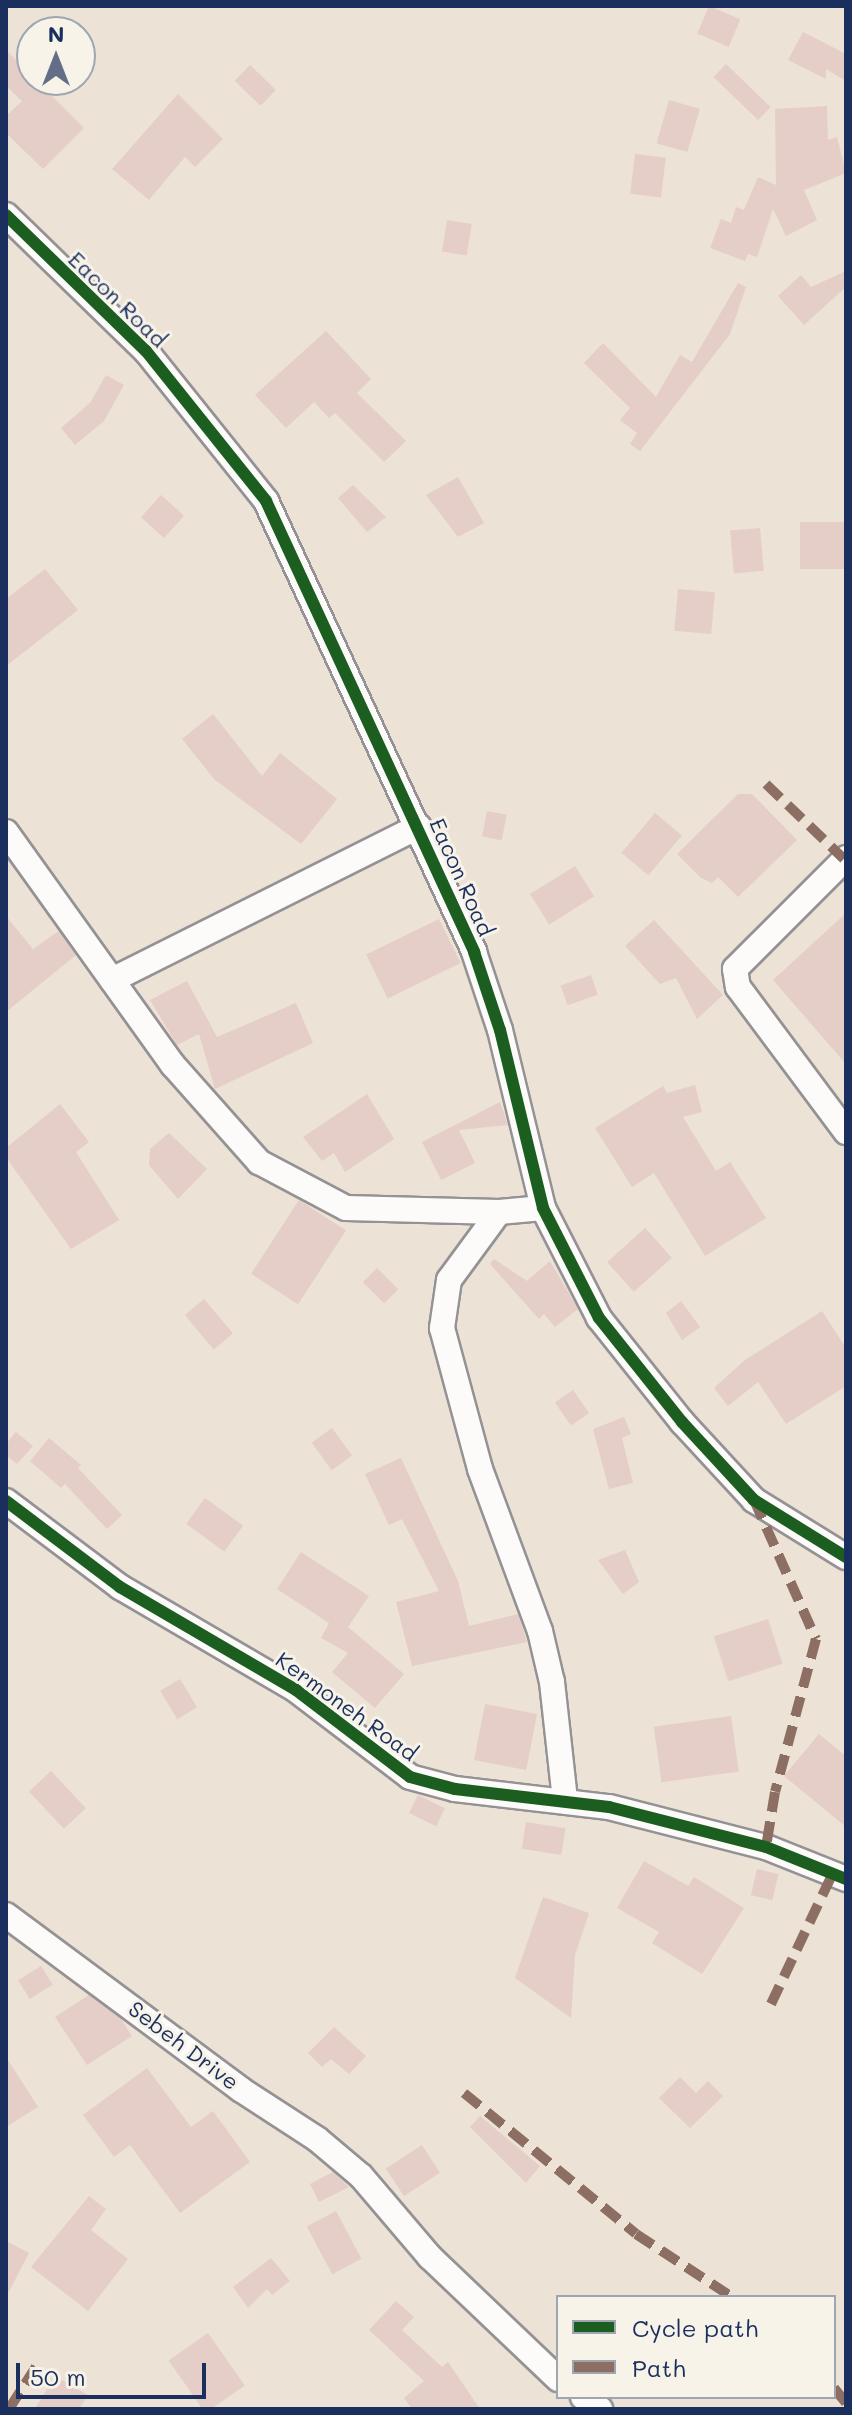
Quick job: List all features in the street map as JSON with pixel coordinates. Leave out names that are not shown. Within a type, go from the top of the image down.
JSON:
[{"type":"street","name":"Eacon Road","points":[[6,215],[146,351],[266,501],[308,584],[363,719],[419,826],[474,952],[500,1030],[543,1208],[599,1318],[682,1422],[754,1500],[846,1557]]},
{"type":"street","points":[[112,980],[419,826]]},
{"type":"street","points":[[6,832],[182,1077],[259,1162],[346,1208],[499,1212],[543,1208]]},
{"type":"street","points":[[846,858],[735,964],[735,976],[846,1132]]},
{"type":"street","points":[[499,1212],[449,1280],[442,1328],[480,1469],[540,1631],[552,1682],[565,1800]]},
{"type":"street","name":"Kermoneh Road","points":[[6,1501],[120,1587],[296,1690],[410,1777],[455,1789],[565,1800],[720,1834],[846,1879]]},
{"type":"street","name":"Sebeh Drive","points":[[6,1915],[240,2089],[317,2139],[361,2176],[430,2257],[556,2377]]},
{"type":"building","points":[[709,6],[740,19],[729,47],[697,34]]},
{"type":"building","points":[[803,32],[846,54],[846,81],[826,69],[826,79],[788,60]]},
{"type":"building","points":[[6,50],[16,60],[16,95],[6,86]]},
{"type":"building","points":[[726,64],[771,107],[758,120],[713,77]]},
{"type":"building","points":[[250,65],[276,90],[261,106],[235,81]]},
{"type":"building","points":[[178,94],[223,139],[195,167],[185,157],[149,200],[112,169]]},
{"type":"building","points":[[17,96],[52,96],[84,128],[43,169],[6,133],[6,116],[22,101]]},
{"type":"building","points":[[669,100],[700,109],[687,152],[657,143]]},
{"type":"building","points":[[827,106],[828,140],[837,137],[846,173],[804,190],[817,220],[786,236],[773,209],[757,257],[748,254],[745,261],[710,248],[721,219],[731,223],[736,207],[744,210],[758,177],[776,185],[775,109]]},
{"type":"building","points":[[635,154],[666,158],[661,197],[630,194]]},
{"type":"building","points":[[447,220],[472,224],[467,256],[442,252]]},
{"type":"building","points":[[846,271],[846,287],[804,325],[778,296],[801,275],[811,287]]},
{"type":"building","points":[[738,283],[746,287],[730,334],[640,451],[630,444],[637,433],[620,420],[630,408],[584,363],[603,343],[656,397],[680,355],[692,362]]},
{"type":"building","points":[[326,331],[371,379],[357,393],[406,441],[384,462],[335,413],[329,418],[314,402],[286,428],[255,395]]},
{"type":"building","points":[[106,375],[124,385],[104,421],[75,445],[61,428],[90,403]]},
{"type":"building","points":[[458,477],[484,523],[458,537],[426,495]]},
{"type":"building","points":[[353,485],[386,517],[367,532],[338,498]]},
{"type":"building","points":[[161,495],[184,516],[164,538],[141,517]]},
{"type":"building","points":[[800,522],[846,522],[846,569],[800,569]]},
{"type":"building","points":[[760,528],[764,571],[734,573],[730,531]]},
{"type":"building","points":[[45,569],[78,610],[6,666],[6,599]]},
{"type":"building","points":[[678,589],[715,592],[711,634],[674,631]]},
{"type":"building","points":[[213,714],[262,776],[280,753],[337,799],[301,844],[215,780],[182,739]]},
{"type":"building","points":[[738,794],[752,794],[797,840],[738,897],[718,877],[712,883],[701,878],[677,854]]},
{"type":"building","points":[[487,811],[507,815],[502,840],[482,837]]},
{"type":"building","points":[[655,813],[682,835],[648,875],[622,853]]},
{"type":"building","points":[[575,866],[594,897],[549,925],[530,894]]},
{"type":"building","points":[[846,913],[846,1064],[773,980]]},
{"type":"building","points":[[6,916],[33,949],[59,931],[76,955],[6,1012]]},
{"type":"building","points":[[439,919],[460,963],[388,999],[366,955]]},
{"type":"building","points":[[654,920],[723,995],[697,1019],[676,978],[660,984],[625,946]]},
{"type":"building","points":[[591,975],[598,995],[568,1005],[561,985]]},
{"type":"building","points":[[187,981],[217,1037],[296,1003],[313,1043],[215,1089],[199,1034],[177,1045],[150,1000]]},
{"type":"building","points":[[695,1085],[702,1112],[683,1117],[716,1171],[730,1162],[766,1218],[705,1256],[654,1173],[632,1187],[595,1128],[663,1086],[667,1093]]},
{"type":"building","points":[[367,1094],[394,1139],[345,1172],[334,1153],[322,1161],[303,1137]]},
{"type":"building","points":[[500,1102],[508,1125],[459,1130],[475,1163],[441,1180],[422,1142]]},
{"type":"building","points":[[60,1104],[89,1142],[76,1152],[119,1220],[71,1249],[6,1157],[6,1148]]},
{"type":"building","points":[[169,1133],[207,1169],[178,1199],[149,1165],[150,1149]]},
{"type":"building","points":[[299,1200],[346,1230],[298,1304],[251,1274]]},
{"type":"building","points":[[645,1228],[672,1258],[634,1292],[607,1262]]},
{"type":"building","points":[[494,1259],[527,1281],[550,1261],[578,1309],[555,1327],[544,1314],[539,1319],[490,1264]]},
{"type":"building","points":[[377,1268],[398,1289],[384,1303],[363,1282]]},
{"type":"building","points":[[204,1299],[233,1333],[214,1350],[185,1315]]},
{"type":"building","points":[[681,1301],[700,1327],[682,1340],[666,1313]]},
{"type":"building","points":[[822,1311],[846,1348],[846,1386],[786,1424],[758,1382],[728,1406],[714,1388],[745,1360]]},
{"type":"building","points":[[573,1390],[589,1413],[571,1426],[555,1403]]},
{"type":"building","points":[[624,1417],[631,1434],[622,1438],[633,1483],[609,1489],[593,1429]]},
{"type":"building","points":[[332,1428],[352,1456],[332,1470],[312,1443]]},
{"type":"building","points":[[16,1432],[33,1446],[17,1464],[6,1455],[6,1444]]},
{"type":"building","points":[[49,1438],[81,1465],[78,1468],[122,1515],[107,1529],[65,1484],[61,1488],[30,1461]]},
{"type":"building","points":[[401,1458],[458,1581],[469,1626],[518,1614],[527,1642],[412,1666],[396,1602],[439,1591],[402,1519],[389,1525],[365,1474]]},
{"type":"building","points":[[205,1498],[243,1526],[224,1552],[186,1524]]},
{"type":"building","points":[[625,1550],[639,1582],[623,1594],[598,1560]]},
{"type":"building","points":[[301,1552],[369,1596],[348,1627],[404,1674],[375,1708],[332,1672],[348,1653],[321,1638],[329,1623],[277,1589]]},
{"type":"building","points":[[768,1619],[783,1664],[728,1681],[714,1637]]},
{"type":"building","points":[[180,1679],[197,1707],[177,1719],[160,1691]]},
{"type":"building","points":[[485,1704],[537,1714],[526,1770],[474,1760]]},
{"type":"building","points":[[731,1716],[739,1771],[662,1782],[654,1727]]},
{"type":"building","points":[[819,1734],[846,1756],[846,1827],[784,1776]]},
{"type":"building","points":[[51,1771],[86,1808],[64,1829],[29,1791]]},
{"type":"building","points":[[418,1795],[445,1808],[436,1826],[409,1813]]},
{"type":"building","points":[[526,1822],[566,1828],[561,1855],[522,1849]]},
{"type":"building","points":[[644,1861],[688,1886],[694,1877],[744,1908],[702,1974],[652,1943],[659,1932],[617,1908]]},
{"type":"building","points":[[757,1869],[778,1874],[772,1900],[751,1895]]},
{"type":"building","points":[[543,1897],[589,1913],[575,1955],[571,2018],[515,1978]]},
{"type":"building","points":[[41,1966],[53,1985],[30,1999],[18,1980]]},
{"type":"building","points":[[89,1995],[121,2019],[132,2036],[87,2065],[55,2017]]},
{"type":"building","points":[[334,2027],[366,2056],[349,2074],[331,2059],[322,2067],[308,2053]]},
{"type":"building","points":[[6,2057],[38,2107],[6,2127]]},
{"type":"building","points":[[147,2068],[191,2127],[213,2111],[250,2162],[180,2213],[130,2145],[114,2157],[83,2115]]},
{"type":"building","points":[[680,2077],[696,2093],[708,2081],[723,2096],[690,2128],[659,2098]]},
{"type":"building","points":[[480,2116],[540,2166],[526,2183],[470,2127]]},
{"type":"building","points":[[422,2145],[440,2173],[404,2196],[386,2168]]},
{"type":"building","points":[[333,2172],[349,2187],[319,2202],[310,2184]]},
{"type":"building","points":[[89,2196],[106,2209],[91,2230],[128,2259],[88,2311],[31,2267]]},
{"type":"building","points":[[336,2211],[361,2259],[332,2274],[307,2226]]},
{"type":"building","points":[[6,2241],[29,2253],[6,2297]]},
{"type":"building","points":[[271,2258],[290,2281],[272,2295],[267,2289],[248,2308],[233,2287]]},
{"type":"building","points":[[396,2301],[414,2317],[402,2330],[442,2367],[448,2362],[480,2409],[412,2409],[404,2398],[424,2381],[369,2330]]},
{"type":"building","points":[[208,2333],[245,2385],[211,2409],[203,2409],[169,2361]]},
{"type":"building","points":[[55,2376],[88,2395],[79,2409],[35,2409]]},
{"type":"marked path","points":[[766,784],[844,859]]},
{"type":"marked path","points":[[754,1500],[816,1639],[775,1792],[766,1847]]},
{"type":"marked path","points":[[771,2004],[833,1873]]},
{"type":"marked path","points":[[464,2093],[636,2234],[729,2295]]},
{"type":"marked path","points":[[9,2409],[41,2359]]},
{"type":"marked path","points":[[836,2390],[846,2403]]},
{"type":"cycle path","points":[[6,215],[146,351],[266,501],[474,952],[500,1030],[543,1208],[599,1318],[682,1422],[754,1500],[846,1557]]},
{"type":"cycle path","points":[[6,1501],[120,1587],[296,1690],[410,1777],[455,1789],[609,1807],[766,1847],[846,1879]]}]
